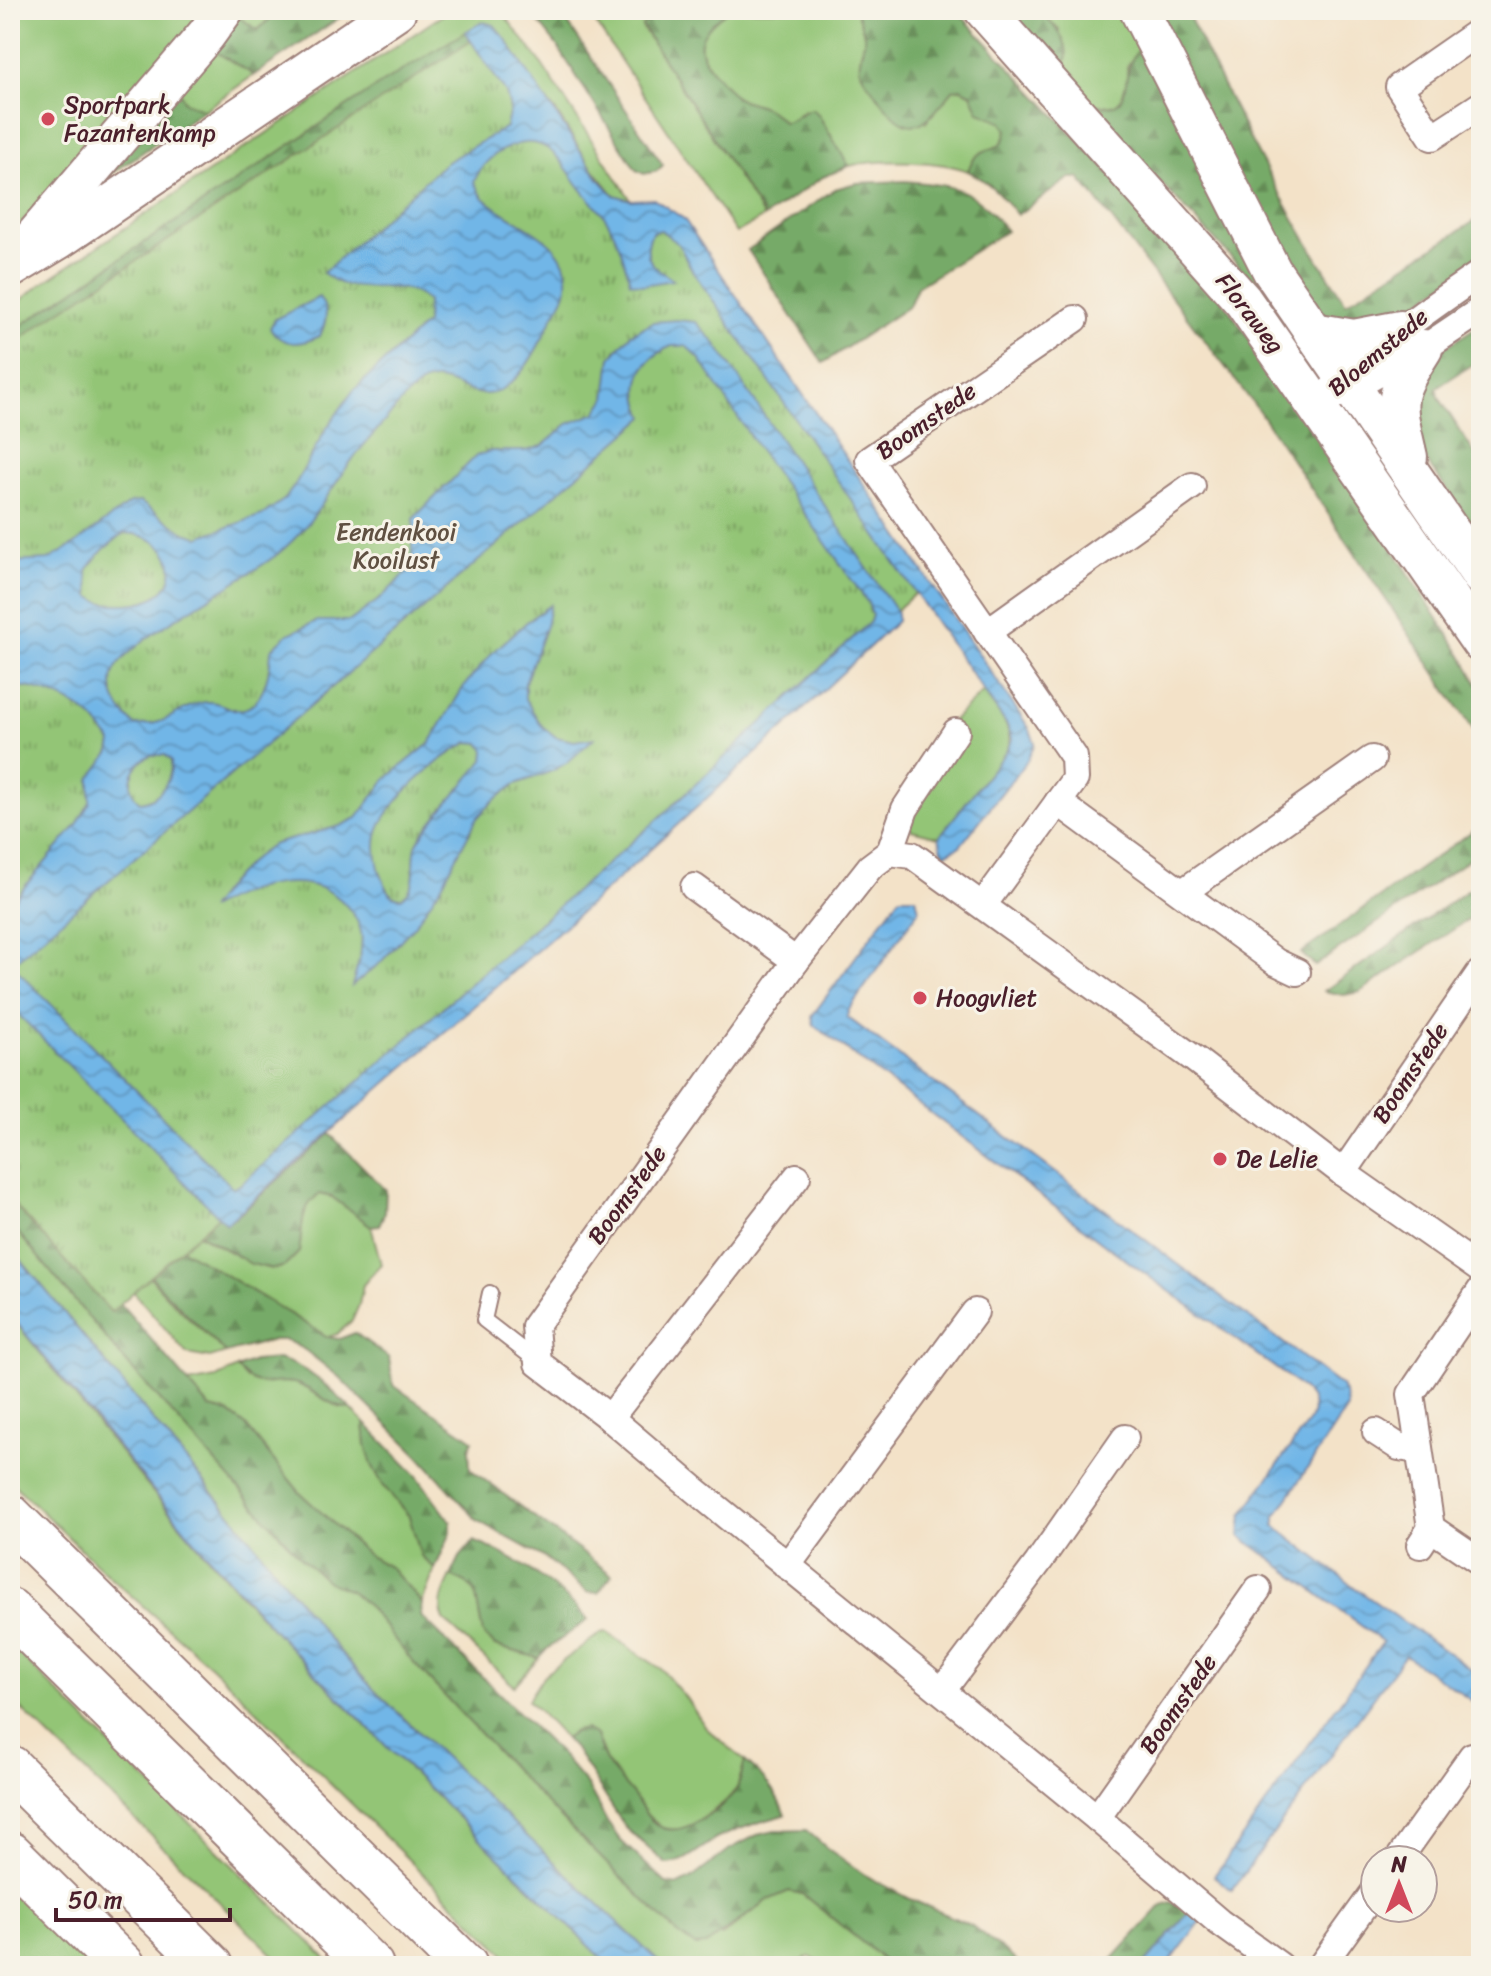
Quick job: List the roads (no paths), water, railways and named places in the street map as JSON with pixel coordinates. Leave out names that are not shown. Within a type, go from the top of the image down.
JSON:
[{"type":"highway","points":[[10,1517],[465,1966]]},
{"type":"highway","points":[[10,1611],[371,1966]]},
{"type":"highway","points":[[10,1768],[211,1966]]},
{"type":"highway","points":[[10,1854],[123,1966]]},
{"type":"main road","points":[[10,267],[224,10]]},
{"type":"main road","points":[[10,267],[58,240],[397,10]]},
{"type":"main road","name":"Floraweg","points":[[984,10],[1233,289],[1481,643]]},
{"type":"main road","name":"Floraweg","points":[[1139,10],[1272,271],[1481,576]]},
{"type":"main road","points":[[1313,332],[1354,339],[1412,339],[1396,406],[1413,479]]},
{"type":"street","points":[[1481,30],[1399,87],[1432,137],[1481,105]]},
{"type":"street","name":"Bloemstede","points":[[1316,405],[1412,339],[1481,273]]},
{"type":"street","name":"Bloemstede","points":[[1412,339],[1481,310]]},
{"type":"street","name":"Boomstede","points":[[983,905],[1075,779],[1074,757],[869,460],[1075,319]]},
{"type":"street","points":[[987,632],[1192,486]]},
{"type":"street","name":"Boomstede","points":[[538,1363],[535,1326],[796,961],[870,867],[901,854],[905,809],[956,732]]},
{"type":"street","points":[[1183,892],[1372,759]]},
{"type":"street","points":[[1058,802],[1276,962],[1297,972]]},
{"type":"street","points":[[901,854],[983,905],[1193,1058],[1343,1173],[1481,1270]]},
{"type":"street","points":[[694,887],[796,961]]},
{"type":"street","name":"Boomstede","points":[[1343,1173],[1479,974]]},
{"type":"street","points":[[610,1418],[797,1177]]},
{"type":"street","points":[[1481,1290],[1411,1394],[1425,1537],[1481,1562]]},
{"type":"street","points":[[787,1566],[975,1312]]},
{"type":"street","points":[[538,1363],[610,1418],[1219,1922],[1280,1966]]},
{"type":"street","points":[[1376,1432],[1399,1447],[1417,1450]]},
{"type":"street","points":[[942,1691],[1038,1563],[1125,1438]]},
{"type":"street","name":"Boomstede","points":[[1097,1818],[1258,1589]]},
{"type":"street","points":[[1409,1844],[1472,1756]]},
{"type":"street","points":[[1321,1966],[1359,1913]]},
{"type":"lane","points":[[490,1293],[484,1320],[538,1363]]},
{"type":"water","points":[[482,22],[494,25],[599,179],[614,195],[631,200],[654,199],[684,219],[1029,728],[1035,743],[1028,759],[960,846],[943,855],[939,837],[1008,749],[1012,739],[1007,725],[692,270],[679,245],[661,230],[652,232],[648,249],[650,260],[673,280],[643,285],[630,282],[620,247],[608,222],[553,153],[534,143],[522,143],[496,154],[474,182],[496,208],[552,246],[562,258],[567,274],[565,295],[538,347],[514,380],[493,393],[474,392],[437,380],[427,381],[414,389],[357,454],[315,514],[287,546],[162,628],[123,659],[114,672],[112,687],[124,714],[135,725],[146,725],[205,702],[241,709],[250,706],[257,700],[266,681],[271,650],[288,634],[317,621],[350,621],[381,598],[408,571],[412,559],[414,518],[476,456],[490,451],[526,451],[542,446],[568,424],[596,413],[606,398],[611,357],[631,334],[653,322],[696,322],[716,344],[897,613],[897,621],[608,888],[226,1224],[10,1006],[10,904],[76,826],[90,802],[90,779],[110,752],[112,742],[92,718],[64,700],[30,688],[10,687],[10,562],[48,560],[130,503],[140,502],[185,533],[199,537],[262,515],[285,499],[326,429],[353,391],[426,323],[427,301],[418,294],[398,288],[343,284],[323,273],[445,163],[506,127],[510,109],[506,93],[465,32]],"holes":[[[672,346],[686,346],[699,358],[756,445],[868,603],[872,615],[870,622],[657,820],[233,1188],[16,969],[14,962],[645,417],[638,395],[641,375],[645,366]],[[124,533],[144,537],[159,545],[168,556],[172,568],[169,581],[161,592],[147,600],[126,604],[98,601],[90,596],[87,570],[103,550]],[[151,755],[165,755],[171,761],[171,768],[167,782],[159,793],[140,802],[131,784],[135,770]]]},
{"type":"water","points":[[319,297],[326,316],[320,336],[293,343],[281,339],[270,328],[275,319]]},
{"type":"water","points":[[550,605],[546,626],[525,683],[525,699],[542,726],[556,737],[574,741],[594,738],[568,762],[516,784],[493,801],[477,818],[442,885],[414,926],[381,962],[352,986],[361,945],[358,923],[342,901],[311,885],[293,883],[258,888],[209,909],[253,859],[274,844],[340,826],[357,818],[387,778],[430,743],[464,686],[491,654]],"holes":[[[469,742],[480,743],[485,751],[484,760],[436,816],[416,846],[411,888],[401,898],[392,896],[377,860],[377,836],[382,823],[402,795],[429,769]]]},
{"type":"water","points":[[900,897],[916,897],[919,910],[848,1011],[847,1017],[1341,1386],[1347,1408],[1276,1516],[1274,1525],[1358,1590],[1481,1676],[1481,1707],[1405,1655],[1232,1890],[1214,1876],[1383,1642],[1240,1536],[1242,1515],[1311,1418],[1313,1406],[1306,1392],[1292,1380],[1103,1243],[814,1025],[812,1016]]},
{"type":"water","points":[[10,1247],[372,1688],[663,1966],[610,1966],[281,1638],[188,1533],[10,1315]]},
{"type":"water","points":[[1190,1911],[1202,1920],[1167,1966],[1143,1966]]},
{"type":"place","name":"Sportpark Fazantenkamp","points":[[48,119]]},
{"type":"place","name":"Hoogvliet","points":[[920,998]]},
{"type":"place","name":"De Lelie","points":[[1220,1159]]},
{"type":"park label","name":"Eendenkooi Kooilust","points":[[396,546]]}]
